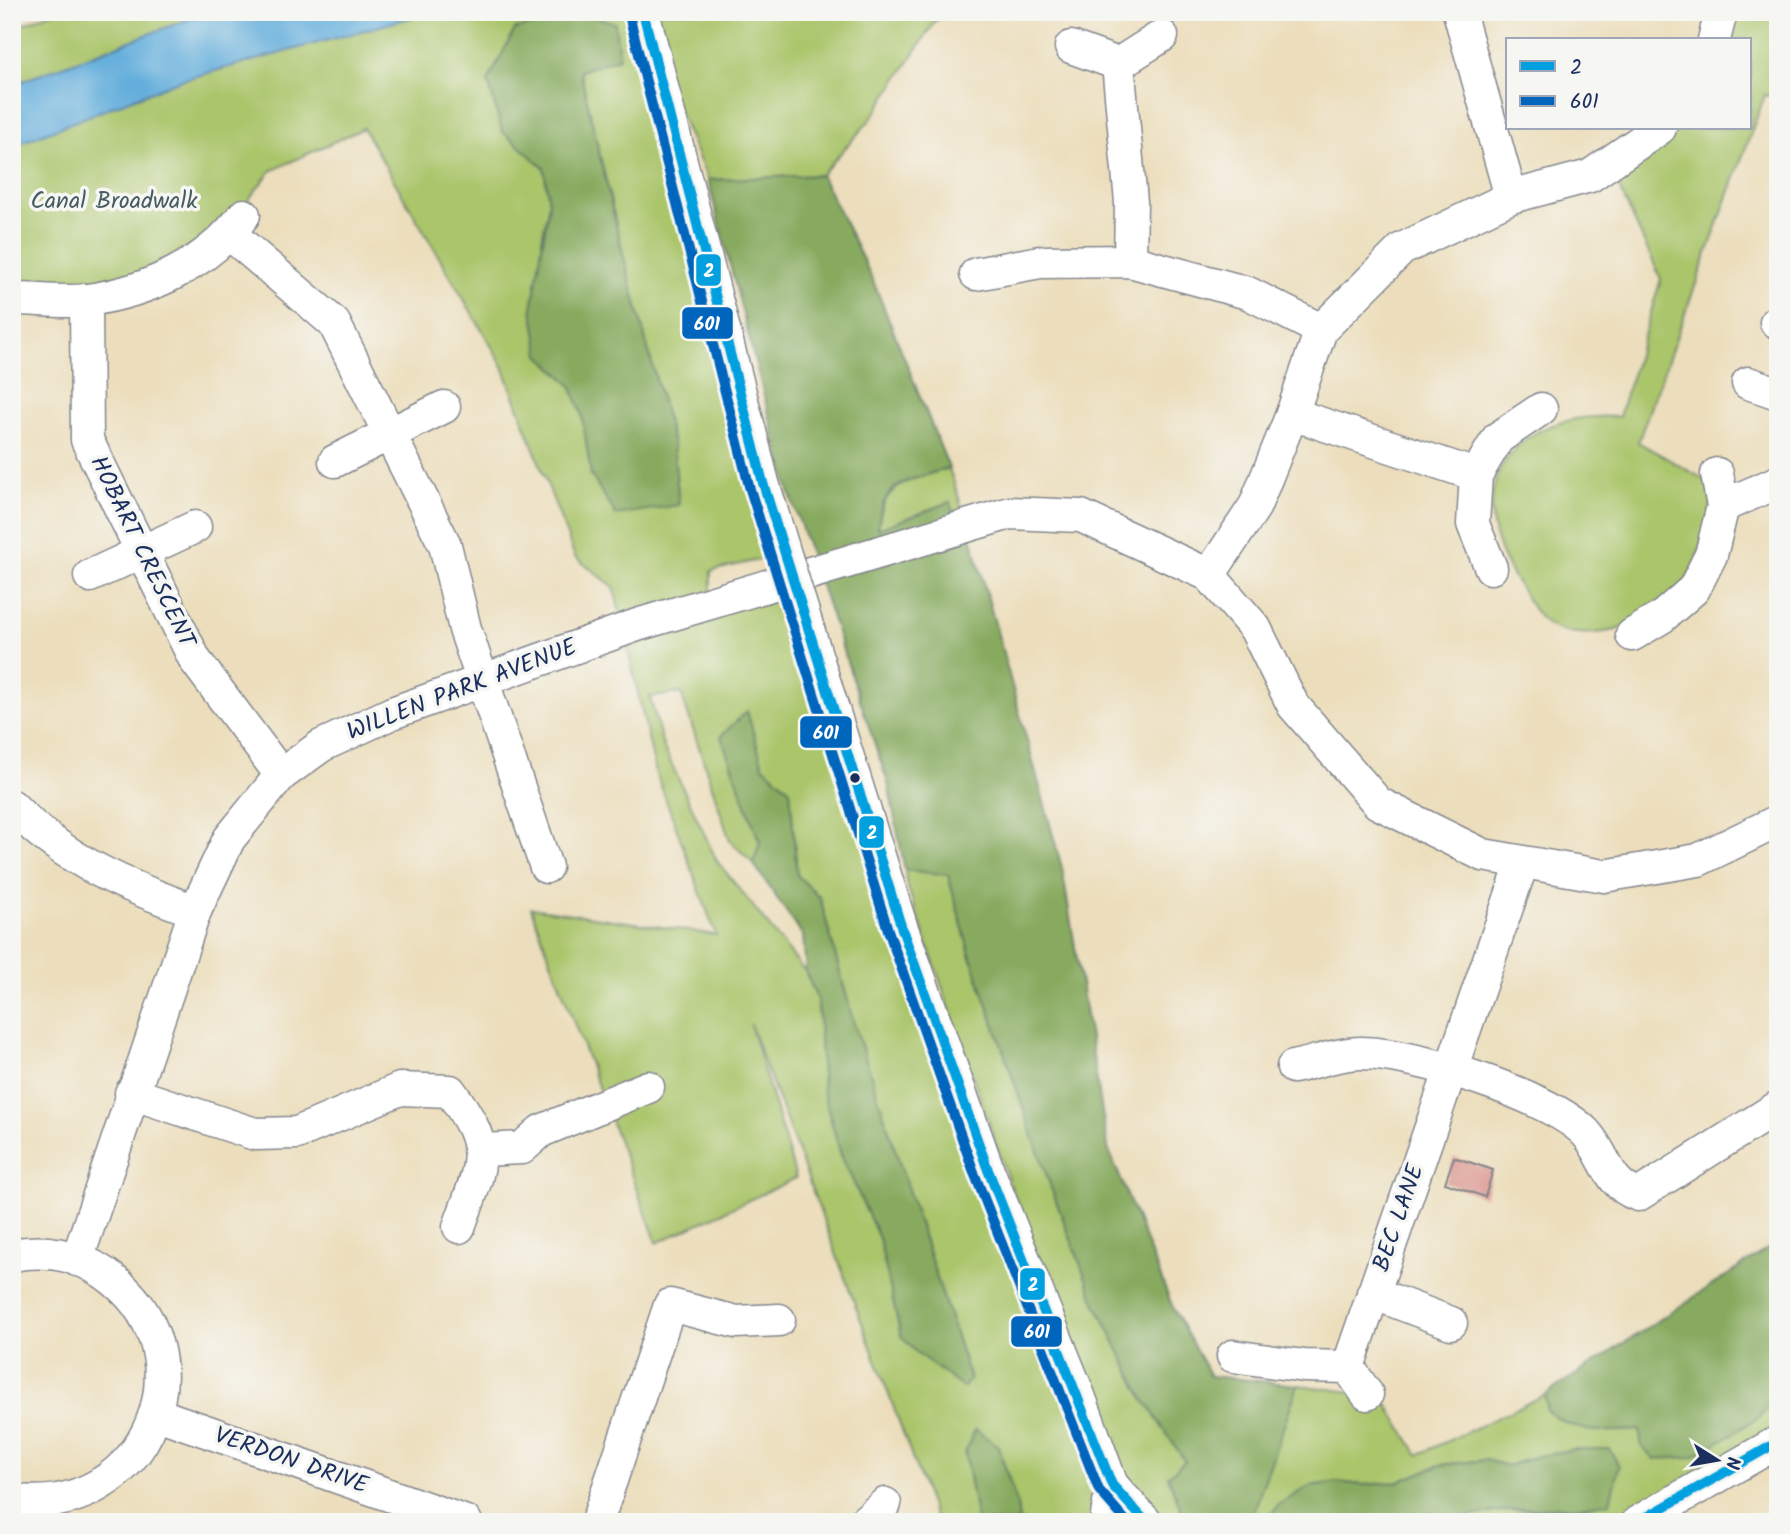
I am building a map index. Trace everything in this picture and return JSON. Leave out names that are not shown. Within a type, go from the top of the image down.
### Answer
[{"type":"street","points":[[643,12],[763,482],[902,929],[979,1144],[1079,1393],[1112,1485],[1146,1522]]},
{"type":"street","points":[[1459,12],[1511,197]]},
{"type":"street","points":[[1714,38],[1721,12]]},
{"type":"street","points":[[1118,64],[1162,36]]},
{"type":"street","points":[[1071,47],[1118,64]]},
{"type":"street","points":[[1118,64],[1131,202],[1130,261]]},
{"type":"street","points":[[1657,130],[1590,176],[1511,197],[1402,249],[1321,330],[1292,414],[1255,506],[1209,575],[1255,628],[1293,705],[1378,803],[1483,855],[1522,864],[1604,876],[1698,860],[1778,821]]},
{"type":"street","points":[[12,299],[86,300],[136,290],[196,263],[237,225],[334,323],[445,545],[466,629],[546,867]]},
{"type":"street","points":[[976,274],[1040,262],[1130,261],[1248,293],[1321,330]]},
{"type":"street","name":"HOBART CRESCENT","points":[[86,300],[87,440],[195,660],[281,775]]},
{"type":"street","points":[[1748,383],[1778,393]]},
{"type":"street","points":[[335,461],[444,407]]},
{"type":"street","points":[[1491,568],[1473,524],[1476,475],[1499,438],[1542,409]]},
{"type":"street","points":[[1292,414],[1476,475]]},
{"type":"street","points":[[1632,635],[1661,617],[1694,589],[1712,555],[1723,506],[1717,474]]},
{"type":"street","points":[[1723,506],[1778,482]]},
{"type":"street","name":"WILLEN PARK AVENUE","points":[[77,1260],[131,1093],[195,911],[229,839],[281,775],[321,746],[392,713],[637,625],[1010,513],[1081,516],[1209,575]]},
{"type":"street","points":[[90,576],[195,527]]},
{"type":"street","points":[[19,826],[92,870],[195,911]]},
{"type":"street","name":"BEC LANE","points":[[1348,1367],[1522,864]]},
{"type":"street","points":[[1293,1068],[1359,1052],[1409,1057],[1451,1069],[1545,1106],[1585,1132],[1620,1188],[1638,1195],[1778,1107]]},
{"type":"street","points":[[482,1150],[522,1148],[541,1131],[648,1087]]},
{"type":"street","points":[[131,1093],[255,1134],[297,1133],[400,1089],[450,1091],[467,1115],[482,1150],[479,1171],[458,1227]]},
{"type":"street","points":[[12,1255],[42,1252],[77,1260],[96,1267],[117,1281],[135,1300],[148,1321],[157,1346],[161,1371],[157,1414],[136,1453],[108,1480],[91,1490],[53,1502],[12,1500]]},
{"type":"street","points":[[1373,1293],[1451,1323]]},
{"type":"street","points":[[597,1522],[670,1305],[736,1322],[779,1320]]},
{"type":"street","points":[[1233,1356],[1304,1366],[1348,1367],[1367,1394]]},
{"type":"street","name":"VERDON DRIVE","points":[[157,1414],[466,1522]]},
{"type":"street","points":[[1638,1522],[1778,1442]]},
{"type":"street","points":[[1106,1522],[1112,1485]]},
{"type":"green space","points":[[53,12],[208,12],[12,85],[12,29]]},
{"type":"green space","name":"Canal Broadwalk","points":[[431,12],[972,12],[937,19],[871,119],[821,175],[708,180],[654,55],[784,554],[711,571],[711,603],[793,581],[1078,1393],[1106,1522],[1019,1522],[1017,1504],[998,1446],[965,1453],[977,1522],[931,1522],[935,1518],[750,1024],[796,1178],[657,1243],[531,908],[716,935],[656,773],[614,587],[575,557],[502,364],[363,128],[271,171],[249,199],[244,215],[136,290],[12,299],[12,146],[178,81]],"holes":[[[516,29],[580,70],[623,254],[673,444],[679,505],[591,475],[582,414],[571,385],[540,355],[542,239],[549,203],[544,167],[502,131],[488,81]],[[681,693],[730,841],[753,863],[760,843],[721,736],[747,712],[763,766],[790,790],[797,875],[820,898],[854,1024],[970,1379],[963,1387],[901,1336],[879,1238],[841,1155],[823,1092],[818,1001],[806,973],[717,861],[663,746],[650,697]]]},
{"type":"green space","points":[[1734,12],[1778,12],[1778,98],[1765,95],[1638,442],[1705,480],[1711,502],[1704,533],[1694,565],[1685,582],[1644,618],[1603,632],[1559,630],[1550,626],[1536,612],[1500,550],[1492,517],[1494,488],[1504,462],[1523,442],[1549,426],[1581,418],[1619,417],[1661,279],[1616,181],[1668,130],[1752,130],[1752,38],[1726,38]]},
{"type":"green space","points":[[582,13],[615,23],[619,58],[580,71],[623,254],[673,444],[679,505],[616,515],[591,475],[582,414],[571,385],[540,355],[532,308],[549,203],[544,168],[502,131],[488,81],[515,29]]},
{"type":"green space","points":[[821,175],[871,276],[949,468],[910,480],[891,492],[880,513],[878,529],[950,502],[957,527],[969,529],[1062,868],[1108,1148],[1173,1308],[1210,1376],[1298,1385],[1250,1522],[1186,1522],[1168,1476],[1185,1461],[1143,1398],[1095,1302],[1050,1185],[970,954],[948,875],[905,870],[888,783],[788,488],[708,180]]},
{"type":"green space","points":[[949,468],[969,529],[957,527],[950,502],[878,530],[880,514],[891,493],[910,481]]},
{"type":"green space","points":[[747,711],[763,766],[790,790],[797,875],[820,898],[854,1024],[970,1380],[963,1388],[916,1352],[901,1336],[879,1238],[841,1155],[823,1092],[818,1001],[806,973],[803,936],[753,863],[760,843],[721,736]]},
{"type":"green space","points":[[905,870],[948,875],[970,954],[1050,1185],[1095,1302],[1143,1398],[1185,1461],[1168,1476],[1186,1522],[1157,1522],[1126,1482],[1008,1179],[906,882]]},
{"type":"green space","points":[[1778,1242],[1778,1401],[1752,1422],[1693,1457],[1654,1459],[1641,1446],[1640,1430],[1580,1429],[1547,1411],[1545,1395]]},
{"type":"green space","points":[[1298,1385],[1367,1394],[1380,1392],[1418,1455],[1545,1395],[1547,1411],[1623,1431],[1752,1422],[1778,1401],[1778,1442],[1638,1522],[1402,1522],[1408,1517],[1433,1513],[1463,1517],[1509,1510],[1581,1509],[1538,1456],[1508,1466],[1485,1460],[1440,1465],[1398,1482],[1363,1485],[1337,1482],[1278,1505],[1266,1522],[1250,1522]]},
{"type":"green space","points":[[975,1429],[998,1446],[1017,1504],[1019,1522],[977,1522],[965,1453]]},
{"type":"green space","points":[[1576,1449],[1609,1449],[1619,1466],[1610,1502],[1521,1509],[1465,1517],[1424,1514],[1402,1522],[1266,1522],[1278,1505],[1309,1486],[1337,1482],[1363,1485],[1398,1482],[1440,1465],[1485,1460],[1508,1466],[1538,1456]]},
{"type":"water","points":[[208,12],[431,12],[178,81],[12,146],[12,85]]},
{"type":"building","points":[[1454,1157],[1493,1170],[1485,1197],[1445,1183]]},
{"type":"transit line","name":"2","points":[[643,12],[763,483],[902,929],[988,1170],[1112,1485],[1146,1522]]},
{"type":"transit line","name":"601","points":[[629,15],[749,486],[889,933],[975,1175],[1099,1490],[1127,1522]]},
{"type":"transit line","name":"2","points":[[1638,1522],[1778,1442]]}]
